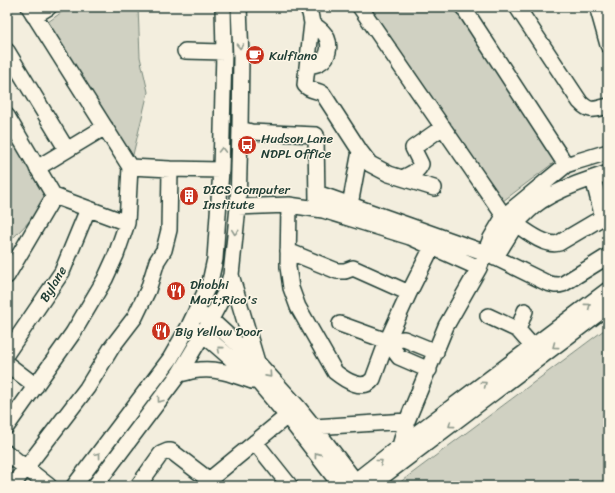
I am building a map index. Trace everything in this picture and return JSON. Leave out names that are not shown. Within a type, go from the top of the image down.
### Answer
[{"type":"street","points":[[7,426],[72,333],[105,279],[116,256],[127,223],[136,167],[104,127],[32,12],[49,7]]},
{"type":"street","points":[[74,486],[170,360],[190,326],[210,282],[215,259],[221,170],[224,52],[223,7]]},
{"type":"street","points":[[95,486],[179,374],[226,291],[231,275],[238,207],[241,57],[239,7]]},
{"type":"street","points":[[307,7],[312,23],[305,85],[310,90],[323,94],[370,164],[389,174],[434,188]]},
{"type":"street","points":[[360,7],[443,127],[510,220],[540,240],[551,244],[559,243],[598,220],[601,216],[601,210],[593,178]]},
{"type":"street","points":[[463,7],[566,165]]},
{"type":"street","points":[[517,7],[580,102],[585,107],[590,109],[608,106]]},
{"type":"street","points":[[599,7],[599,13],[608,45]]},
{"type":"street","points":[[7,51],[67,150]]},
{"type":"street","points":[[185,51],[224,52]]},
{"type":"street","points":[[7,116],[54,196],[127,223]]},
{"type":"street","points":[[37,168],[104,127]]},
{"type":"street","points":[[402,178],[416,171],[420,167],[421,164],[413,148],[443,127]]},
{"type":"street","points":[[240,129],[251,132],[316,135],[317,209]]},
{"type":"street","points":[[350,205],[360,151]]},
{"type":"street","points":[[400,463],[400,446],[407,421],[446,326],[479,268],[490,256],[491,238],[566,165],[608,152]]},
{"type":"street","points":[[136,167],[221,170]]},
{"type":"street","points":[[12,486],[87,388],[112,347],[138,311],[148,290],[157,261],[164,250],[169,230],[170,169]]},
{"type":"street","points":[[510,220],[521,218],[540,201],[570,187],[608,174]]},
{"type":"street","points":[[317,193],[490,256],[553,285],[558,286],[563,284],[608,256]]},
{"type":"street","points":[[7,276],[54,196]]},
{"type":"street","points":[[238,207],[289,205],[323,210],[410,237],[479,268]]},
{"type":"street","points":[[289,205],[288,267],[291,288],[298,307],[336,372],[350,382],[366,385],[373,379],[387,341],[432,247]]},
{"type":"street","name":"Bylane","points":[[7,353],[62,272],[88,209]]},
{"type":"street","points":[[288,251],[337,271],[345,271],[353,268],[409,293]]},
{"type":"street","points":[[231,275],[257,362]]},
{"type":"street","points":[[196,311],[210,320],[257,362],[314,426],[354,485],[400,446],[608,290]]},
{"type":"street","points":[[370,486],[608,306]]},
{"type":"street","points":[[518,330],[525,311]]},
{"type":"street","points":[[488,316],[518,330],[533,347]]},
{"type":"street","points":[[340,324],[387,341],[404,338],[436,352]]},
{"type":"street","points":[[190,326],[203,334],[259,383],[287,416],[341,486]]},
{"type":"street","points":[[387,341],[399,357],[429,370]]},
{"type":"street","points":[[7,364],[36,386]]},
{"type":"street","points":[[179,374],[206,369],[222,371],[259,383]]},
{"type":"street","points":[[138,486],[161,454],[168,451],[171,451],[207,483],[287,416]]},
{"type":"street","points":[[314,426],[407,421]]},
{"type":"street","points":[[255,442],[290,486]]},
{"type":"street","points":[[7,453],[49,486]]},
{"type":"shaded area","points":[[69,7],[138,7],[140,57],[148,92],[131,163],[48,22]]},
{"type":"shaded area","points":[[365,7],[465,7],[568,152],[503,201]]},
{"type":"shaded area","points":[[7,131],[54,196],[13,238],[7,241]]},
{"type":"shaded area","points":[[608,327],[608,486],[395,486]]},
{"type":"place","name":"Kulfiano","points":[[255,55]]},
{"type":"place","name":"Hudson Lane NDPL Office","points":[[247,145]]},
{"type":"place","name":"DICS Computer Institute","points":[[189,196]]},
{"type":"place","name":"Dhobhi Mart;Rico's","points":[[176,291]]},
{"type":"place","name":"Big Yellow Door","points":[[161,331]]}]
